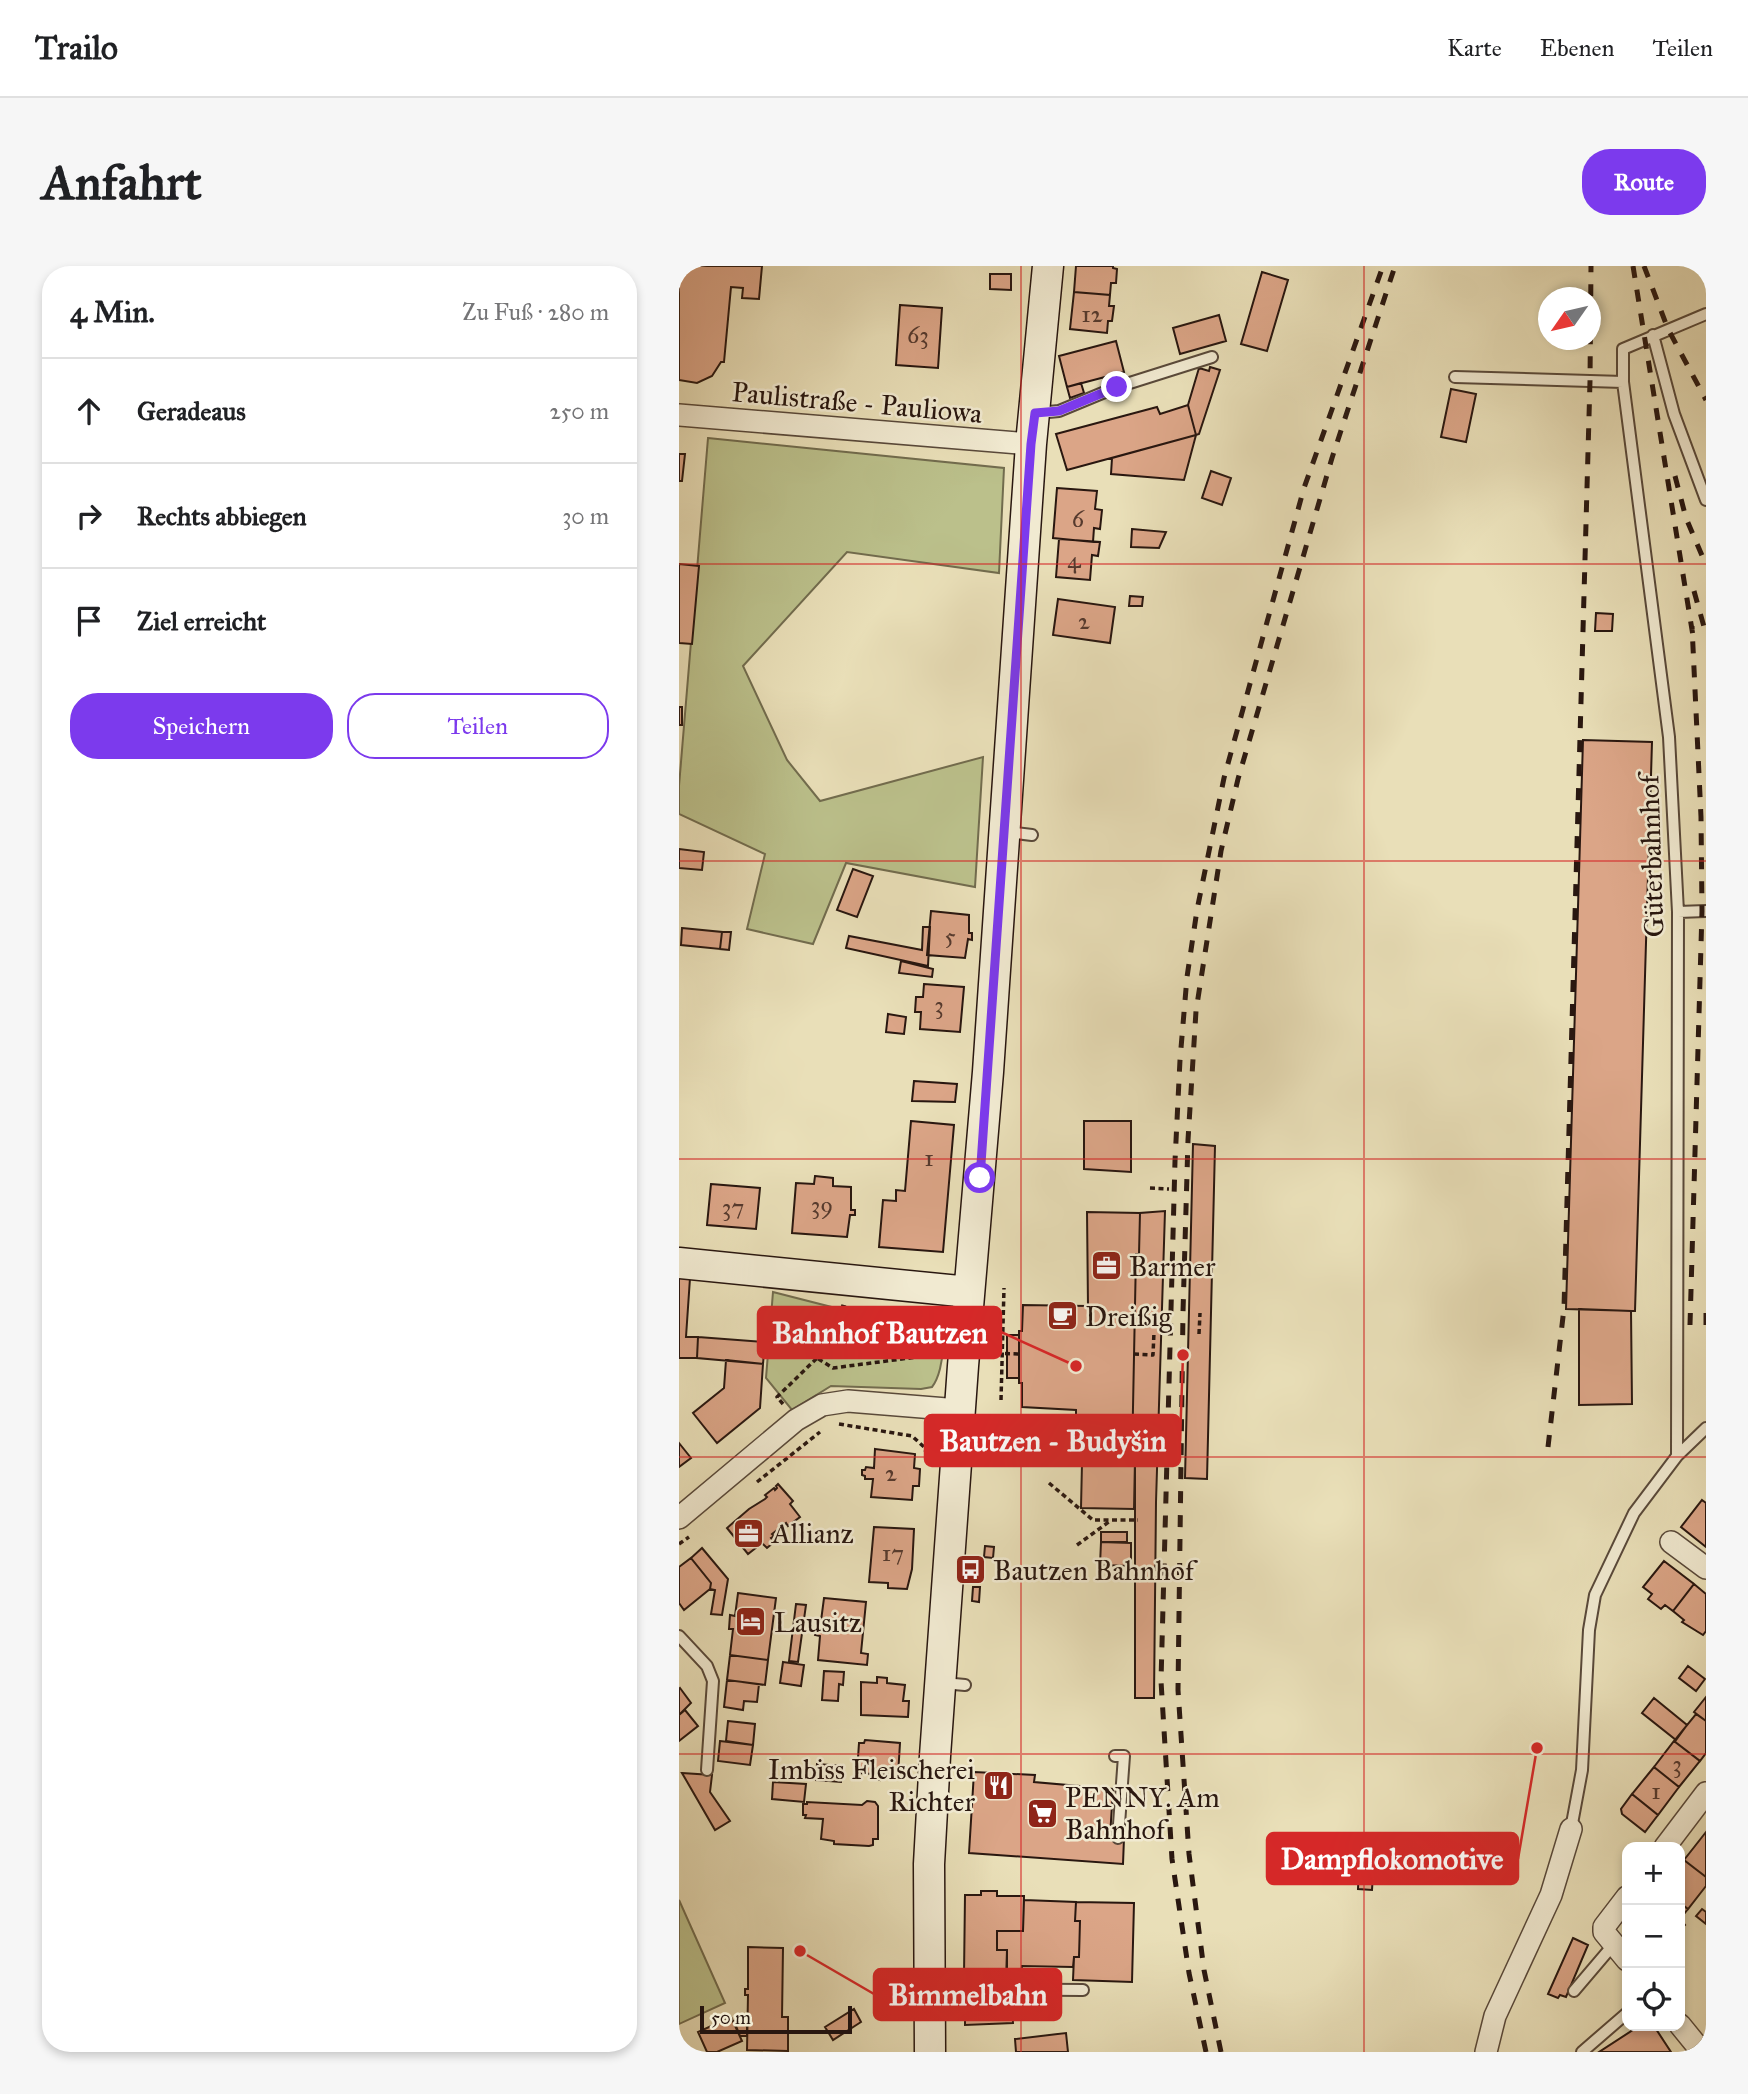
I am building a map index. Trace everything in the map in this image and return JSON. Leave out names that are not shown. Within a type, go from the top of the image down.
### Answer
[{"type":"street","points":[[930,2052],[929,1864],[953,1684],[959,1410],[969,1292],[983,1139],[1019,833],[1031,444],[1048,266]]},
{"type":"street","name":"Paulistraße - Pauliowa","points":[[679,415],[1031,444]]},
{"type":"street","points":[[679,1263],[969,1292]]},
{"type":"street","points":[[684,1527],[796,1420],[822,1405],[848,1401],[959,1410]]},
{"type":"street","points":[[1671,1542],[1706,1568]]},
{"type":"street","points":[[1669,1842],[1706,1793]]},
{"type":"street","points":[[1486,2052],[1495,2016],[1551,1895],[1571,1829]]},
{"type":"street","points":[[1615,1944],[1625,1905]]},
{"type":"street","points":[[1685,2031],[1702,2052]]},
{"type":"lane","name":"Güterbahnhof","points":[[1677,1456],[1678,912],[1669,737],[1623,382],[1623,349],[1706,314]]},
{"type":"lane","points":[[1653,335],[1674,415],[1706,500]]},
{"type":"lane","points":[[1035,413],[1059,411],[1117,387],[1212,357]]},
{"type":"lane","points":[[1455,377],[1623,382]]},
{"type":"lane","points":[[1678,912],[1706,911]]},
{"type":"lane","points":[[1571,1829],[1582,1770],[1589,1630],[1595,1595],[1634,1513],[1677,1456],[1706,1428]]},
{"type":"lane","points":[[679,1636],[711,1672],[713,1681],[707,1770]]},
{"type":"lane","points":[[1115,1756],[1123,1756],[1118,1838]]},
{"type":"lane","points":[[1574,1992],[1615,1944]]},
{"type":"lane","points":[[928,1989],[1083,1990]]},
{"type":"lane","points":[[1582,2052],[1622,2017]]},
{"type":"path","points":[[1150,1188],[1169,1189]]},
{"type":"path","points":[[1001,1400],[1004,1288]]},
{"type":"path","points":[[806,1347],[833,1368],[937,1353],[924,1343],[864,1321],[857,1310],[835,1304]]},
{"type":"path","points":[[808,1314],[810,1306]]},
{"type":"path","points":[[796,1420],[777,1397],[817,1358],[857,1310]]},
{"type":"path","points":[[1199,1334],[1200,1312]]},
{"type":"path","points":[[790,1314],[808,1314],[813,1317],[818,1328],[815,1339],[806,1347],[794,1348],[784,1340],[782,1323],[790,1314]]},
{"type":"path","points":[[1134,1354],[1153,1355],[1154,1332]]},
{"type":"path","points":[[964,1353],[1019,1354]]},
{"type":"path","points":[[838,1423],[912,1436],[924,1447],[932,1470]]},
{"type":"path","points":[[751,1487],[825,1427]]},
{"type":"path","points":[[1049,1483],[1093,1520],[1138,1520]]},
{"type":"path","points":[[1077,1545],[1112,1520]]},
{"type":"path","points":[[679,1544],[684,1527]]},
{"type":"green space","points":[[708,438],[1004,468],[999,573],[847,552],[743,666],[787,760],[820,801],[983,757],[975,887],[846,863],[813,944],[747,929],[765,854],[679,814],[679,786]]},
{"type":"green space","points":[[773,1292],[851,1312],[858,1322],[889,1324],[889,1312],[922,1310],[931,1314],[938,1321],[943,1344],[940,1369],[932,1387],[921,1389],[831,1386],[792,1410],[766,1378]]},
{"type":"green space","points":[[679,1900],[725,2003],[679,2024]]},
{"type":"building","points":[[679,266],[762,266],[759,299],[742,298],[743,288],[731,287],[724,362],[721,362],[712,376],[697,383],[679,380]]},
{"type":"building","points":[[1076,266],[1113,266],[1117,269],[1116,283],[1111,283],[1110,295],[1074,292]]},
{"type":"building","points":[[1262,272],[1288,280],[1267,351],[1241,344]]},
{"type":"building","points":[[990,274],[1011,274],[1011,290],[990,289]]},
{"type":"building","points":[[1074,292],[1110,295],[1109,306],[1114,306],[1107,333],[1070,329]]},
{"type":"building","points":[[900,305],[942,308],[938,368],[896,365]]},
{"type":"building","points":[[1219,315],[1226,341],[1180,354],[1173,328]]},
{"type":"building","points":[[1116,341],[1124,372],[1067,387],[1059,356]]},
{"type":"building","points":[[1210,367],[1220,370],[1199,434],[1196,435],[1188,405],[1199,368],[1209,371]]},
{"type":"building","points":[[1081,383],[1084,393],[1070,398],[1067,387]]},
{"type":"building","points":[[1451,389],[1476,394],[1466,442],[1441,437]]},
{"type":"building","points":[[1188,405],[1196,435],[1067,470],[1056,434],[1157,407],[1160,414]]},
{"type":"building","points":[[1196,435],[1184,480],[1111,474],[1112,458]]},
{"type":"building","points":[[679,454],[685,454],[682,481],[679,481]]},
{"type":"building","points":[[1211,471],[1231,478],[1222,505],[1202,498]]},
{"type":"building","points":[[1057,488],[1097,491],[1095,509],[1102,510],[1100,529],[1094,528],[1093,542],[1053,538]]},
{"type":"building","points":[[1132,529],[1166,532],[1159,548],[1131,547]]},
{"type":"building","points":[[1059,539],[1100,542],[1098,556],[1092,555],[1090,580],[1056,577]]},
{"type":"building","points":[[679,564],[699,566],[692,644],[679,643]]},
{"type":"building","points":[[1130,596],[1143,597],[1142,606],[1129,606]]},
{"type":"building","points":[[1058,599],[1115,607],[1110,643],[1053,635]]},
{"type":"building","points":[[1596,613],[1613,614],[1612,631],[1595,631]]},
{"type":"building","points":[[679,707],[682,707],[682,725],[679,725]]},
{"type":"building","points":[[1583,740],[1652,742],[1635,1311],[1566,1309]]},
{"type":"building","points":[[679,849],[704,852],[702,870],[679,868]]},
{"type":"building","points":[[853,869],[873,876],[857,917],[837,910]]},
{"type":"building","points":[[931,911],[969,915],[969,933],[972,933],[972,940],[968,939],[965,958],[927,955]]},
{"type":"building","points":[[923,927],[930,927],[928,966],[846,948],[849,936],[922,950]]},
{"type":"building","points":[[682,928],[722,932],[720,949],[681,945]]},
{"type":"building","points":[[722,932],[731,932],[729,950],[720,949]]},
{"type":"building","points":[[901,961],[933,969],[932,977],[899,973]]},
{"type":"building","points":[[924,984],[964,987],[960,1032],[920,1029],[921,1012],[915,1012],[916,997],[923,997]]},
{"type":"building","points":[[888,1014],[906,1017],[904,1034],[886,1032]]},
{"type":"building","points":[[914,1081],[957,1084],[955,1102],[912,1101]]},
{"type":"building","points":[[911,1121],[954,1125],[943,1252],[879,1247],[883,1200],[896,1201],[896,1190],[905,1191]]},
{"type":"building","points":[[1084,1121],[1131,1121],[1131,1172],[1084,1169]]},
{"type":"building","points":[[1193,1144],[1215,1146],[1207,1479],[1185,1478]]},
{"type":"building","points":[[815,1176],[833,1178],[833,1186],[851,1187],[851,1210],[855,1210],[855,1215],[850,1215],[847,1237],[792,1233],[796,1183],[814,1184]]},
{"type":"building","points":[[711,1184],[760,1188],[756,1229],[707,1225]]},
{"type":"building","points":[[1165,1211],[1156,1502],[1154,1698],[1135,1698],[1135,1459],[1132,1459],[1136,1254],[1139,1254],[1140,1213]]},
{"type":"building","points":[[1087,1212],[1140,1213],[1139,1254],[1136,1254],[1132,1459],[1135,1459],[1134,1509],[1081,1508],[1082,1463],[1068,1463],[1068,1438],[1076,1438],[1076,1410],[1022,1407],[1019,1331],[1022,1331],[1023,1305],[1088,1306]]},
{"type":"building","points":[[679,1277],[690,1278],[686,1337],[698,1337],[697,1358],[679,1358]]},
{"type":"building","points":[[1579,1309],[1631,1311],[1632,1404],[1579,1405]]},
{"type":"building","points":[[1007,1335],[1019,1335],[1019,1378],[1007,1378]]},
{"type":"building","points":[[698,1337],[765,1342],[763,1364],[697,1358]]},
{"type":"building","points":[[726,1360],[763,1364],[760,1408],[717,1443],[693,1413],[724,1388]]},
{"type":"building","points":[[679,1443],[691,1458],[679,1467]]},
{"type":"building","points":[[875,1449],[915,1454],[914,1468],[920,1469],[919,1486],[913,1486],[912,1500],[871,1497],[873,1479],[865,1479],[862,1470],[866,1467],[874,1468]]},
{"type":"building","points":[[778,1484],[793,1501],[790,1504],[800,1517],[788,1526],[786,1523],[772,1534],[774,1542],[767,1548],[762,1543],[748,1554],[727,1528],[765,1499],[765,1495],[774,1488],[775,1490]]},
{"type":"building","points":[[1702,1500],[1706,1503],[1706,1547],[1681,1527]]},
{"type":"building","points":[[874,1527],[914,1529],[912,1569],[907,1589],[888,1588],[888,1583],[869,1582]]},
{"type":"building","points":[[1101,1532],[1127,1532],[1127,1542],[1101,1542]]},
{"type":"building","points":[[1101,1542],[1131,1543],[1131,1566],[1100,1565]]},
{"type":"building","points":[[985,1546],[994,1547],[993,1558],[984,1557]]},
{"type":"building","points":[[702,1548],[728,1579],[722,1615],[711,1614],[715,1590],[710,1589],[711,1583],[691,1558]]},
{"type":"building","points":[[691,1558],[711,1583],[710,1589],[684,1610],[679,1603],[679,1567]]},
{"type":"building","points":[[1664,1561],[1694,1584],[1673,1611],[1665,1605],[1661,1609],[1648,1599],[1652,1594],[1643,1587]]},
{"type":"building","points":[[1694,1584],[1706,1594],[1706,1631],[1703,1635],[1682,1622],[1684,1620],[1673,1611]]},
{"type":"building","points":[[973,1587],[980,1587],[979,1602],[972,1601]]},
{"type":"building","name":"Lausitz","points":[[738,1593],[776,1598],[768,1660],[730,1655],[733,1629],[729,1629],[730,1615],[735,1616]]},
{"type":"building","points":[[824,1598],[866,1602],[861,1653],[868,1654],[867,1665],[818,1660],[820,1636],[815,1635],[817,1620],[821,1621]]},
{"type":"building","points":[[796,1604],[806,1605],[798,1662],[789,1661]]},
{"type":"building","points":[[730,1655],[768,1660],[765,1685],[727,1680]]},
{"type":"building","points":[[783,1662],[804,1665],[801,1686],[780,1683]]},
{"type":"building","points":[[1688,1666],[1705,1679],[1696,1691],[1679,1678]]},
{"type":"building","points":[[824,1671],[844,1672],[843,1685],[839,1684],[838,1701],[822,1700]]},
{"type":"building","points":[[877,1677],[887,1678],[887,1683],[905,1685],[903,1701],[909,1701],[908,1717],[861,1715],[861,1682],[877,1683]]},
{"type":"building","points":[[727,1680],[759,1684],[757,1702],[744,1701],[743,1710],[724,1707]]},
{"type":"building","points":[[679,1689],[691,1703],[679,1715]]},
{"type":"building","points":[[1706,1697],[1706,1721],[1694,1712]]},
{"type":"building","points":[[1654,1698],[1687,1725],[1676,1740],[1642,1713]]},
{"type":"building","points":[[685,1710],[698,1726],[679,1741],[679,1715]]},
{"type":"building","points":[[1696,1714],[1706,1721],[1706,1753],[1700,1761],[1674,1741]]},
{"type":"building","points":[[728,1721],[755,1724],[753,1745],[726,1741]]},
{"type":"building","points":[[865,1740],[900,1743],[898,1775],[881,1774],[880,1780],[874,1779],[875,1774],[857,1773],[859,1743],[864,1743]]},
{"type":"building","points":[[720,1741],[753,1745],[750,1765],[718,1761]]},
{"type":"building","points":[[1674,1741],[1700,1761],[1679,1787],[1654,1767]]},
{"type":"building","points":[[817,1764],[842,1766],[841,1782],[816,1780]]},
{"type":"building","points":[[1654,1767],[1679,1787],[1658,1815],[1632,1794]]},
{"type":"building","name":"PENNY. Am Bahnhof","points":[[974,1772],[1035,1775],[1034,1782],[1113,1789],[1110,1837],[1124,1838],[1123,1864],[969,1853]]},
{"type":"building","points":[[682,1773],[712,1775],[710,1792],[730,1821],[715,1830]]},
{"type":"building","points":[[773,1782],[806,1784],[804,1802],[772,1799]]},
{"type":"building","points":[[1632,1794],[1658,1815],[1645,1832],[1622,1814],[1621,1809]]},
{"type":"building","points":[[867,1801],[875,1802],[878,1806],[878,1839],[873,1839],[873,1845],[869,1846],[834,1844],[834,1841],[821,1839],[823,1819],[805,1818],[806,1815],[803,1815],[803,1804],[807,1802],[862,1805]]},
{"type":"building","points":[[1706,1832],[1706,1877],[1685,1859]]},
{"type":"building","points":[[1360,1840],[1375,1841],[1372,1890],[1358,1889]]},
{"type":"building","points":[[1685,1861],[1706,1877],[1706,1886],[1688,1909],[1685,1907]]},
{"type":"building","points":[[981,1891],[997,1891],[997,1896],[1024,1896],[1023,1931],[997,1931],[997,1950],[1007,1950],[1006,1981],[979,1982],[979,1975],[964,1975],[965,1895],[981,1895]]},
{"type":"building","points":[[1024,1900],[1076,1902],[1075,1921],[1080,1921],[1079,1957],[1074,1957],[1073,1967],[1022,1966],[1021,1977],[1007,1974],[1007,1950],[997,1950],[997,1931],[1023,1931]]},
{"type":"building","points":[[1076,1902],[1134,1903],[1132,1982],[1073,1980],[1074,1957],[1079,1957],[1080,1921],[1075,1921]]},
{"type":"building","points":[[1702,1909],[1706,1912],[1706,1924],[1696,1916]]},
{"type":"building","points":[[1573,1938],[1588,1945],[1566,1997],[1560,1995],[1558,1998],[1548,1994]]},
{"type":"building","points":[[748,1947],[783,1948],[782,2017],[788,2017],[788,2051],[747,2050],[748,1995],[745,1995],[745,1989],[748,1989]]},
{"type":"building","points":[[1012,2005],[1013,2023],[965,2025],[965,2007]]},
{"type":"building","points":[[854,2009],[861,2022],[833,2040],[825,2027]]},
{"type":"building","points":[[731,2017],[742,2041],[717,2052],[707,2052],[698,2032]]},
{"type":"building","points":[[747,2020],[747,2036],[740,2036],[734,2021]]},
{"type":"building","points":[[1631,2031],[1657,2031],[1671,2052],[1599,2052]]},
{"type":"building","points":[[1066,2033],[1068,2052],[1016,2052],[1015,2039]]},
{"type":"railway","points":[[1206,2052],[1189,1973],[1172,1859],[1161,1681],[1175,1161],[1187,977],[1197,910],[1224,778],[1304,488],[1383,266]]},
{"type":"railway","points":[[1221,2052],[1204,1970],[1189,1854],[1178,1690],[1183,1312],[1188,1140],[1196,1011],[1221,851],[1238,779],[1332,458],[1395,266]]},
{"type":"railway","points":[[1548,1447],[1564,1308],[1591,266]]},
{"type":"railway","points":[[1633,266],[1693,636]]},
{"type":"railway","points":[[1644,266],[1668,329],[1706,400]]},
{"type":"railway","points":[[1675,476],[1686,518],[1706,565]]},
{"type":"railway","points":[[1694,591],[1706,634]]},
{"type":"railway","points":[[1690,1325],[1702,911],[1701,817],[1692,626]]},
{"type":"railway","points":[[1706,1309],[1706,1325]]},
{"type":"place","name":"Barmer","points":[[1106,1266]]},
{"type":"place","name":"Dreißig","points":[[1062,1316]]},
{"type":"place","name":"Bautzen - Budyšin","points":[[1183,1355]]},
{"type":"place","name":"Bahnhof Bautzen","points":[[1076,1366]]},
{"type":"place","name":"Allianz","points":[[749,1533]]},
{"type":"place","name":"Bautzen Bahnhof","points":[[970,1570]]},
{"type":"place","name":"Lausitz","points":[[751,1622]]},
{"type":"place","name":"Dampflokomotive","points":[[1537,1748]]},
{"type":"place","name":"Imbiss Fleischerei Richter","points":[[998,1785]]},
{"type":"place","name":"PENNY. Am Bahnhof","points":[[1042,1813]]},
{"type":"place","name":"Bimmelbahn","points":[[800,1951]]},
{"type":"route","points":[[980,1178],[1035,413],[1059,411],[1117,387]]}]
